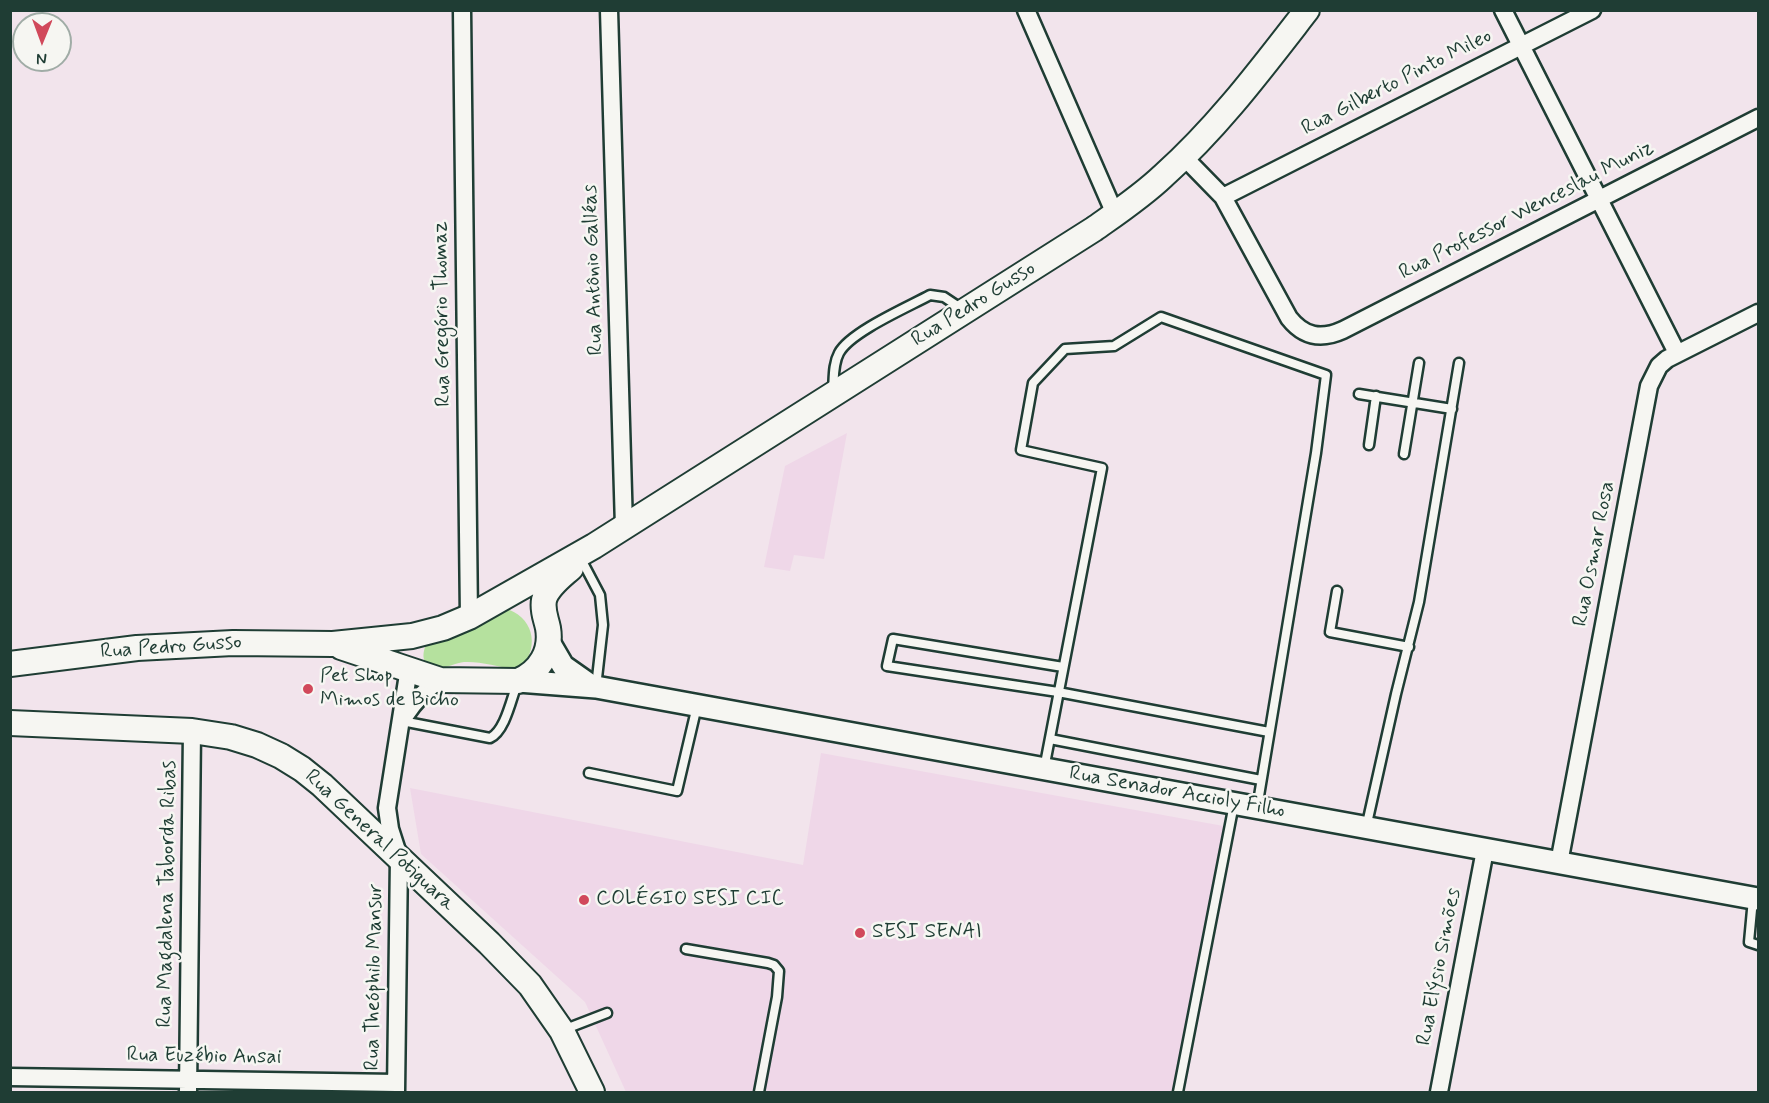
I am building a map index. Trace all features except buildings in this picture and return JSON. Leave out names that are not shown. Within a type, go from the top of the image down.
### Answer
[{"type":"main road","name":"Rua Pedro Gusso","points":[[10,664],[86,653],[172,646],[233,643],[333,644],[412,636],[443,628],[469,617],[588,552],[1114,214],[1150,188],[1184,156],[1243,91],[1307,10]]},
{"type":"main road","name":"Rua Pedro Gusso","points":[[549,642],[548,624],[544,617],[546,593],[588,552]]},
{"type":"main road","points":[[513,592],[531,599],[544,617]]},
{"type":"main road","points":[[409,668],[404,651],[412,636]]},
{"type":"main road","points":[[518,681],[527,677],[541,663],[549,642]]},
{"type":"main road","name":"Rua Pedro Gusso","points":[[333,644],[440,680],[518,681]]},
{"type":"main road","name":"Rua General Potiguara","points":[[10,723],[192,731],[231,737],[257,745],[302,769],[399,857],[530,985],[562,1031],[592,1092]]},
{"type":"street","name":"Rua Gregório Thomaz","points":[[462,10],[469,617]]},
{"type":"street","name":"Rua Antônio Galléas","points":[[609,10],[624,527]]},
{"type":"street","points":[[1026,10],[1114,214]]},
{"type":"street","points":[[1503,10],[1677,353]]},
{"type":"street","name":"Rua Gilberto Pinto Mileo","points":[[1223,197],[1592,10]]},
{"type":"street","name":"Rua Professor Wenceslau Muniz","points":[[1223,197],[1289,318],[1303,332],[1313,336],[1334,334],[1758,118]]},
{"type":"street","points":[[1184,156],[1223,197]]},
{"type":"street","name":"Rua Osmar Rosa","points":[[1559,863],[1649,386],[1659,366],[1677,353],[1758,313]]},
{"type":"street","name":"Rua Senador Accioly Filho","points":[[549,642],[563,666],[581,680],[596,687]]},
{"type":"street","name":"Rua Theóphilo Mansur","points":[[396,1088],[399,857],[390,829],[387,808],[409,668]]},
{"type":"street","name":"Rua Theóphilo Mansur","points":[[402,721],[417,698],[428,687],[440,680]]},
{"type":"street","name":"Rua Senador Accioly Filho","points":[[518,681],[596,687],[1756,899]]},
{"type":"street","name":"Rua Magdalena Taborda Ribas","points":[[188,1086],[192,731]]},
{"type":"street","name":"Rua Elýsio Simões","points":[[1439,1092],[1485,850]]},
{"type":"street","name":"Rua Euzébio Ansai","points":[[10,1077],[188,1086],[396,1088]]},
{"type":"lane","points":[[833,394],[837,358],[840,351],[854,337],[930,295],[944,297],[965,310]]},
{"type":"lane","points":[[1044,769],[1102,468],[1021,450],[1033,382],[1065,349],[1114,346],[1161,316],[1326,375],[1316,453],[1257,808]]},
{"type":"lane","points":[[1404,454],[1419,363]]},
{"type":"lane","points":[[1366,828],[1419,602],[1459,363]]},
{"type":"lane","points":[[1359,394],[1452,409]]},
{"type":"lane","points":[[1369,445],[1376,396]]},
{"type":"lane","points":[[588,552],[600,595],[603,625],[596,687]]},
{"type":"lane","points":[[1337,591],[1330,632],[1409,647]]},
{"type":"lane","points":[[1063,667],[892,639],[887,666],[1058,693],[1269,732]]},
{"type":"lane","points":[[402,721],[490,738],[498,735],[503,725],[518,681]]},
{"type":"lane","points":[[589,773],[677,791],[697,706]]},
{"type":"lane","points":[[1050,739],[1262,780]]},
{"type":"lane","points":[[1178,1092],[1235,804]]},
{"type":"lane","points":[[1756,899],[1749,942],[1758,945]]},
{"type":"lane","points":[[686,949],[774,965],[778,971],[777,997],[759,1092]]},
{"type":"lane","points":[[562,1031],[608,1013]]},
{"type":"shaded area","points":[[847,433],[824,559],[794,555],[790,571],[764,567],[785,466]]},
{"type":"shaded area","name":"SESI SENAI","points":[[821,753],[1229,827],[1182,1092],[626,1092],[585,1002],[421,854],[410,788],[803,865]]},
{"type":"green space","points":[[504,608],[522,618],[531,632],[531,650],[522,667],[515,669],[464,662],[443,668],[432,668],[425,662],[423,655],[426,644]]},
{"type":"place","name":"Pet Shop Mimos de Bicho","points":[[308,689]]},
{"type":"place","name":"COLÉGIO SESI CIC","points":[[584,900]]},
{"type":"place","name":"SESI SENAI","points":[[860,933]]}]
